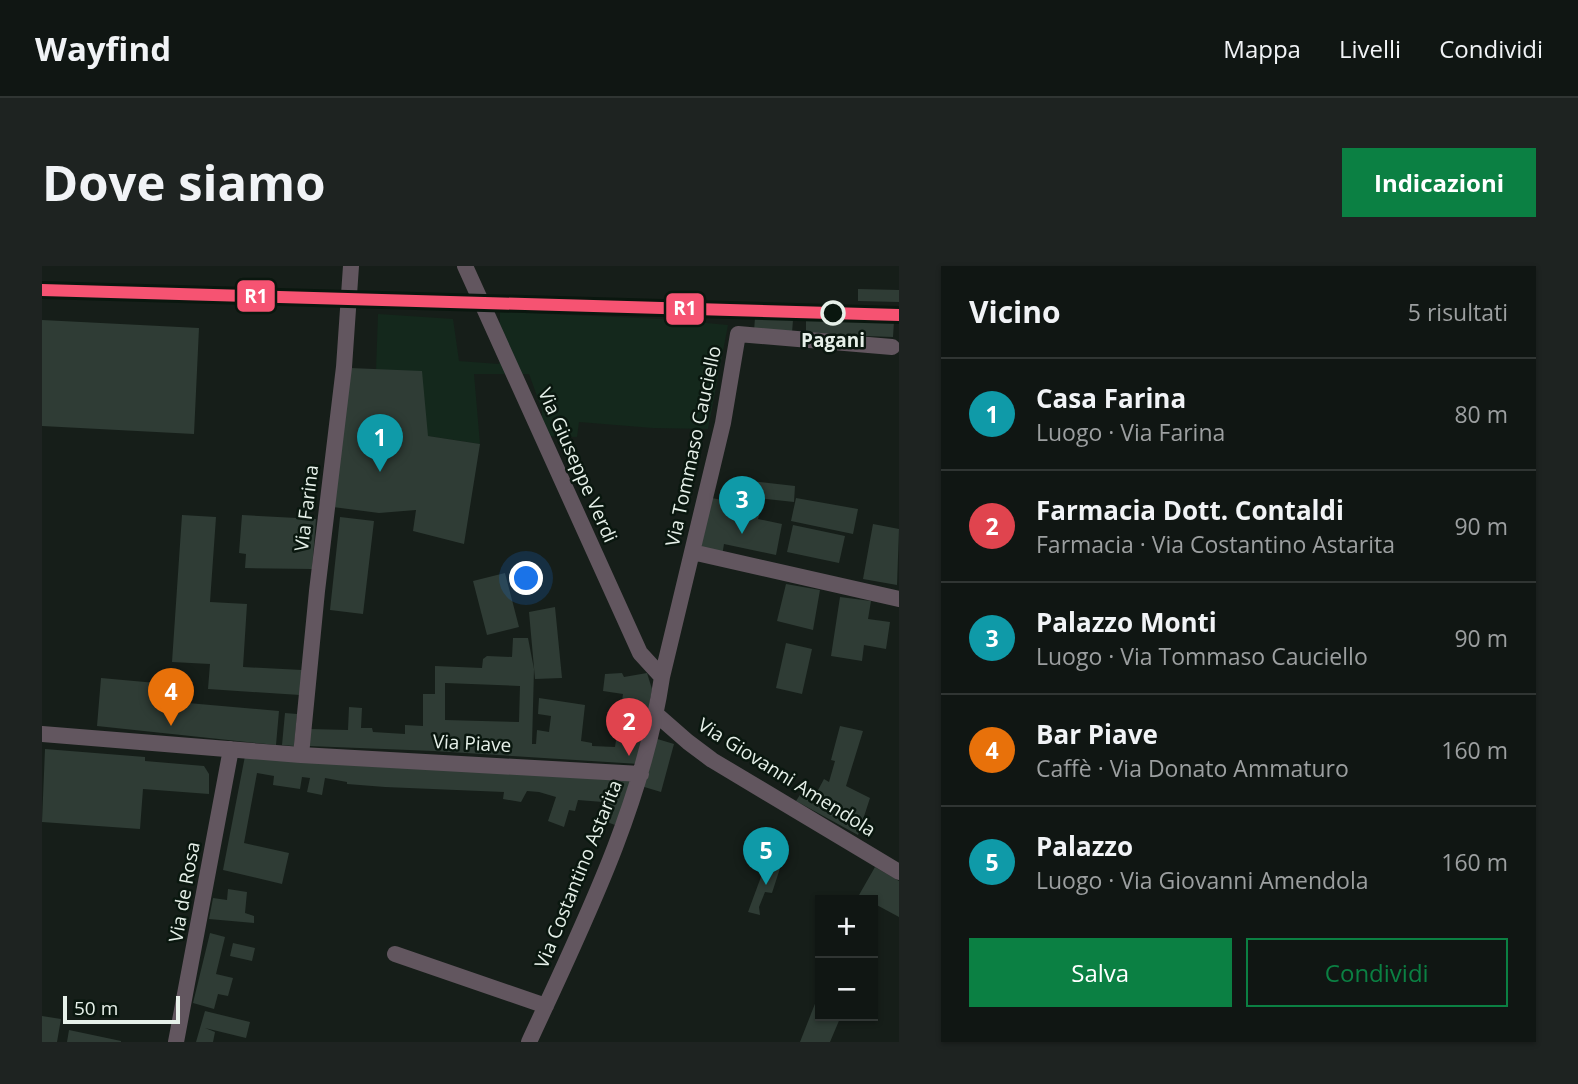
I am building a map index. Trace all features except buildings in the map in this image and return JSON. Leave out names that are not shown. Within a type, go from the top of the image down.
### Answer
[{"type":"street","name":"Via Farina","points":[[301,755],[344,367],[351,266]]},
{"type":"street","name":"Via Giuseppe Verdi","points":[[465,266],[640,653],[662,677]]},
{"type":"street","name":"Via Tommaso Cauciello","points":[[662,677],[723,424],[738,334],[892,347]]},
{"type":"street","points":[[692,552],[899,599]]},
{"type":"street","name":"Via Costantino Astarita","points":[[529,1042],[613,850],[641,774],[662,677]]},
{"type":"street","name":"Via Giovanni Amendola","points":[[656,714],[712,760],[899,872]]},
{"type":"street","name":"Via Piave","points":[[42,734],[301,755],[641,774]]},
{"type":"street","name":"Via de Rosa","points":[[176,1042],[231,749]]},
{"type":"street","points":[[395,954],[546,1006]]},
{"type":"shaded area","points":[[500,312],[662,319],[728,325],[708,429],[579,422],[577,437],[542,436],[542,410],[529,374],[474,374],[480,444],[428,436],[376,370],[378,314],[453,319],[459,361],[499,364]]},
{"type":"transit line","name":"R1","points":[[42,290],[899,315]]},
{"type":"place","name":"Pagani","points":[[833,313]]},
{"type":"place","name":"Casa Farina","points":[[380,472]]},
{"type":"place","name":"Palazzo Monti","points":[[742,534]]},
{"type":"place","name":"Bar Piave","points":[[171,726]]},
{"type":"place","name":"Farmacia Dott. Contaldi","points":[[629,756]]},
{"type":"place","name":"Palazzo","points":[[766,885]]}]
